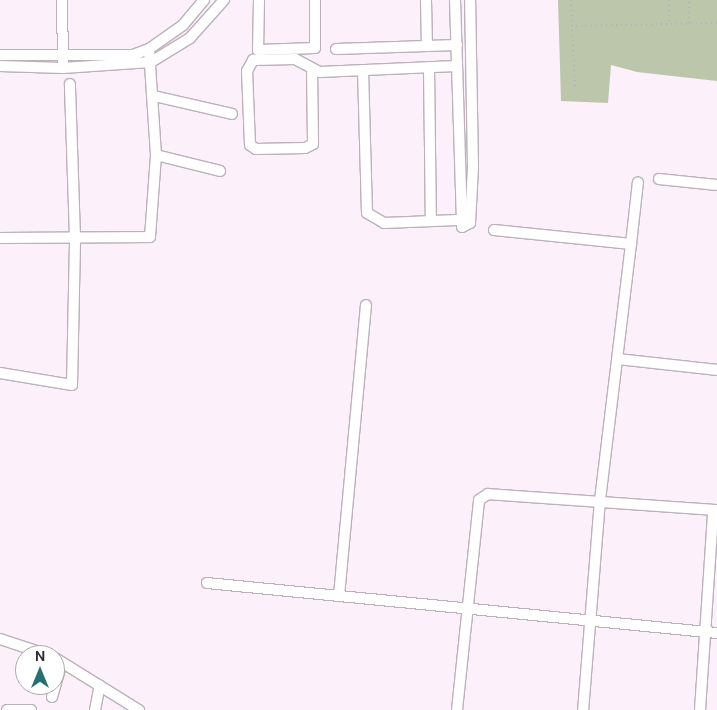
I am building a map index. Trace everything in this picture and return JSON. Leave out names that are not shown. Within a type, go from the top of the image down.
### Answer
[{"type":"street","points":[[62,0],[63,68]]},
{"type":"street","points":[[0,54],[62,56],[132,55],[149,49],[183,25],[204,0]]},
{"type":"street","points":[[0,66],[63,68],[151,62],[190,38],[224,0]]},
{"type":"street","points":[[259,0],[258,50],[315,48],[315,0]]},
{"type":"street","points":[[426,0],[427,46]]},
{"type":"street","points":[[455,0],[458,220],[462,227],[467,226],[471,214],[470,0]]},
{"type":"street","points":[[336,49],[456,45]]},
{"type":"street","points":[[0,238],[150,237],[156,155],[154,96],[149,49]]},
{"type":"street","points":[[312,69],[313,144],[305,148],[256,149],[250,145],[248,65],[253,60],[294,58],[312,69],[363,70],[429,67],[471,57]]},
{"type":"street","points":[[429,67],[431,221]]},
{"type":"street","points":[[363,70],[367,213],[384,223],[458,220]]},
{"type":"street","points":[[0,373],[72,385],[75,238],[70,84]]},
{"type":"street","points":[[154,96],[232,114]]},
{"type":"street","points":[[156,155],[220,171]]},
{"type":"street","points":[[659,179],[717,185]]},
{"type":"street","points":[[583,710],[600,500],[638,182]]},
{"type":"street","points":[[494,230],[631,244]]},
{"type":"street","points":[[339,596],[366,305]]},
{"type":"street","points":[[618,359],[717,370]]},
{"type":"street","points":[[456,710],[479,500],[500,491],[715,512],[700,710]]},
{"type":"street","points":[[207,583],[717,633]]},
{"type":"street","points":[[0,639],[18,645]]},
{"type":"street","points":[[65,665],[136,709]]},
{"type":"street","points":[[95,710],[100,685]]},
{"type":"street","points":[[7,710],[31,710]]},
{"type":"path","points":[[571,0],[575,89]]},
{"type":"path","points":[[669,0],[669,25]]},
{"type":"path","points":[[689,0],[689,23]]},
{"type":"path","points":[[571,26],[717,23]]},
{"type":"green space","points":[[558,0],[717,0],[717,81],[637,72],[611,65],[608,103],[561,101]]}]
